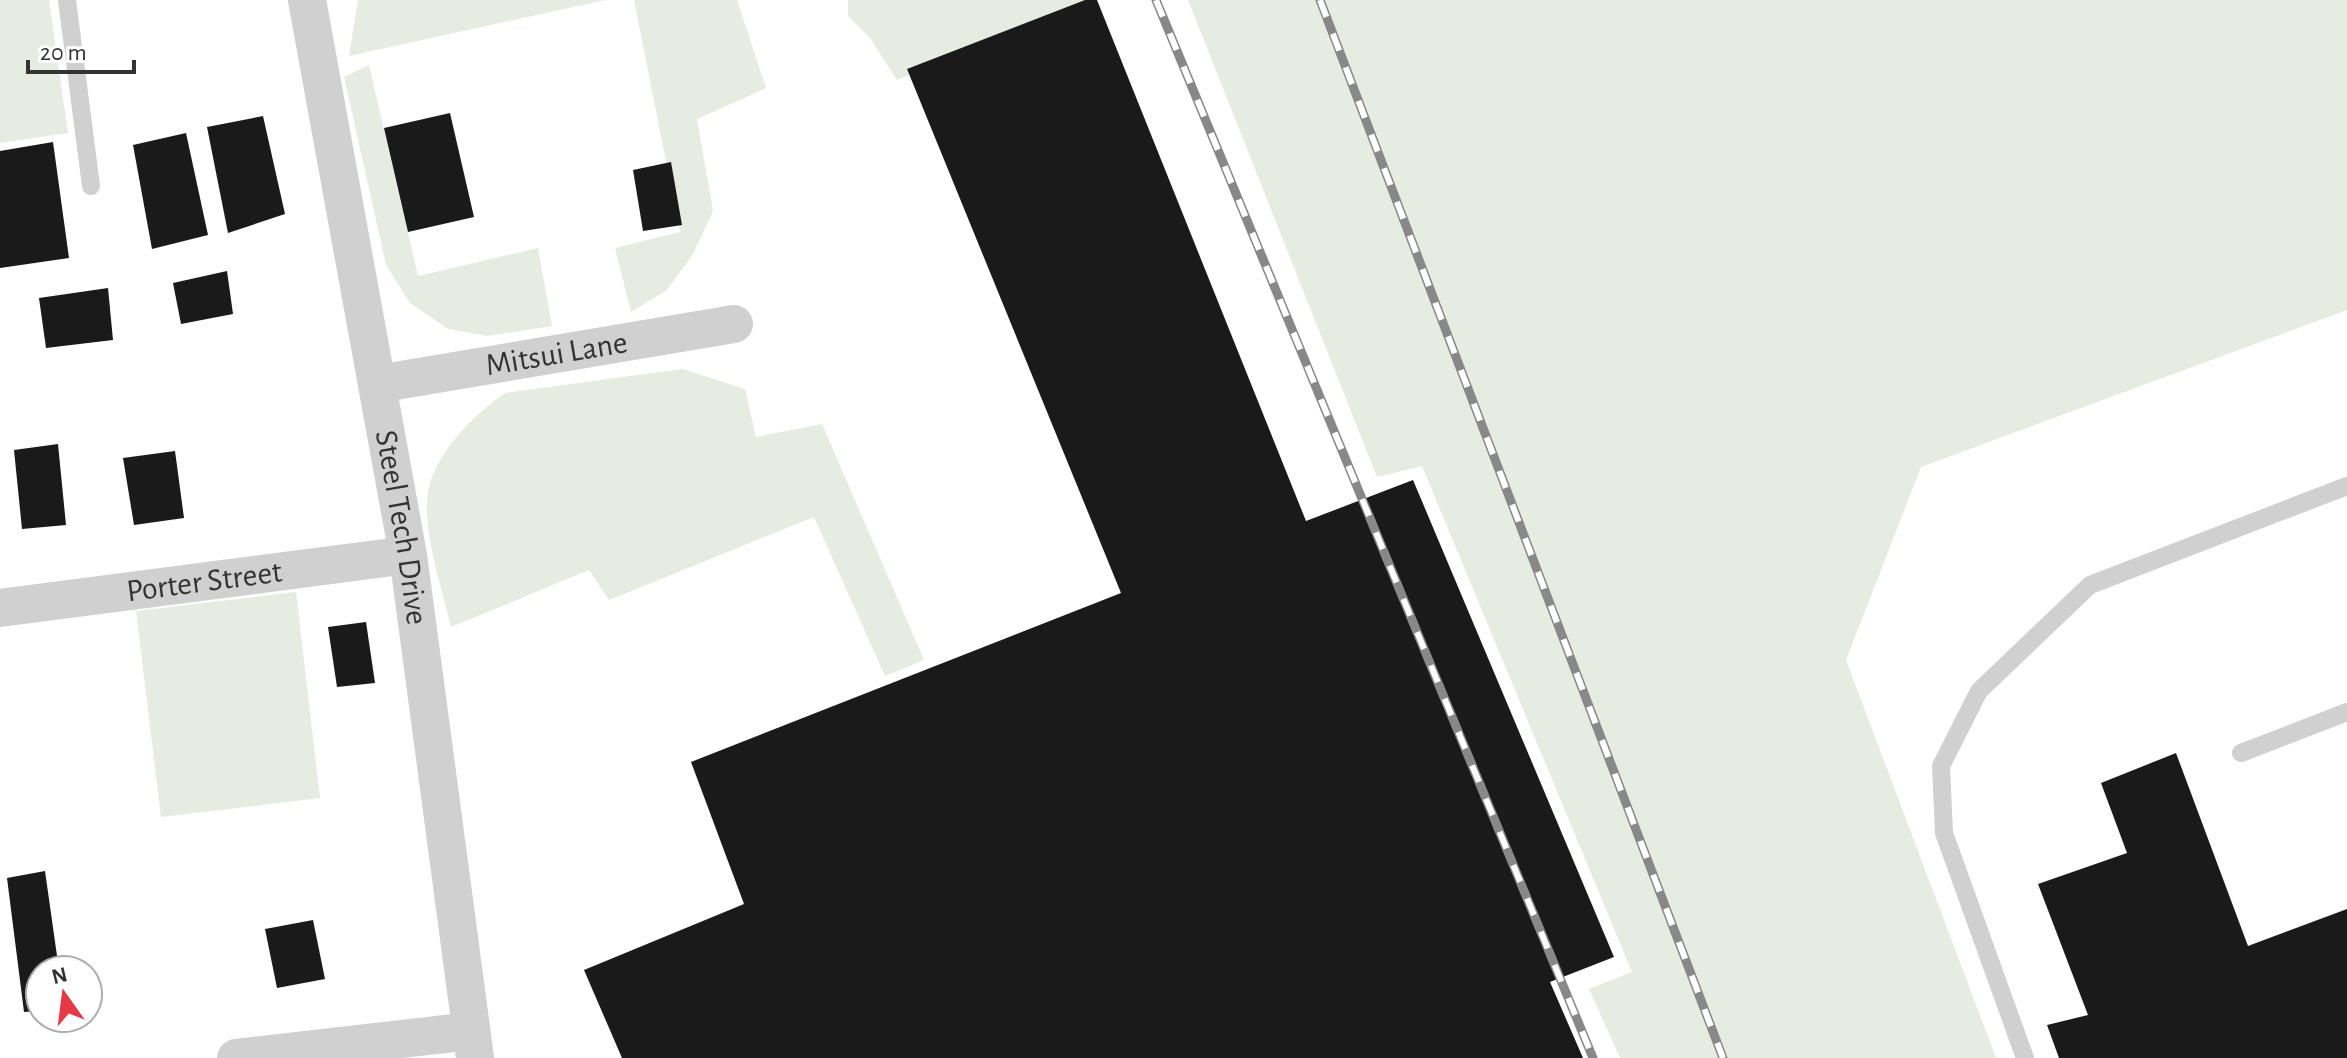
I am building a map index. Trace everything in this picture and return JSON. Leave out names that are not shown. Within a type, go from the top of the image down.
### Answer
[{"type":"street","name":"Steel Tech Drive","points":[[307,0],[408,555],[473,1045]]},
{"type":"street","name":"Mitsui Lane","points":[[377,384],[734,324]]},
{"type":"street","name":"Porter Street","points":[[0,608],[408,555]]},
{"type":"street","points":[[236,1058],[473,1045]]},
{"type":"lane","points":[[67,0],[91,186]]},
{"type":"lane","points":[[2025,1058],[1944,833],[1941,766],[1979,691],[2090,585],[2347,486]]},
{"type":"lane","points":[[2241,753],[2347,712]]},
{"type":"shaded area","points":[[0,0],[49,0],[68,133],[0,143]]},
{"type":"shaded area","points":[[358,0],[605,0],[349,56]]},
{"type":"shaded area","points":[[634,0],[737,0],[766,88],[697,119],[713,211],[693,254],[667,290],[631,312],[615,248],[680,232]]},
{"type":"shaded area","points":[[848,0],[1086,0],[897,80],[870,38],[848,16]]},
{"type":"shaded area","points":[[1188,0],[2347,0],[2347,310],[1921,467],[1846,660],[1996,1058],[1620,1058],[1589,989],[1632,972],[1422,466],[1377,477]]},
{"type":"shaded area","points":[[369,65],[418,276],[538,248],[552,326],[488,336],[448,329],[410,303],[386,265],[344,77]]},
{"type":"shaded area","points":[[683,369],[745,389],[756,437],[822,424],[924,660],[885,676],[814,517],[609,600],[589,570],[451,627],[433,557],[427,502],[429,487],[440,460],[459,434],[505,393]]},
{"type":"shaded area","points":[[296,592],[320,798],[161,817],[136,611]]},
{"type":"building","points":[[1085,0],[1097,0],[1306,521],[1413,480],[1614,957],[1550,982],[1583,1058],[622,1058],[584,970],[744,904],[691,762],[1121,593],[907,69]]},
{"type":"building","points":[[450,113],[474,217],[408,232],[384,128]]},
{"type":"building","points":[[263,116],[285,214],[228,233],[207,127]]},
{"type":"building","points":[[186,133],[208,235],[152,249],[133,145]]},
{"type":"building","points":[[53,142],[69,258],[0,268],[0,151]]},
{"type":"building","points":[[671,162],[682,225],[643,231],[633,170]]},
{"type":"building","points":[[227,271],[233,314],[181,324],[173,283]]},
{"type":"building","points":[[108,288],[113,340],[46,348],[39,298]]},
{"type":"building","points":[[58,444],[66,525],[22,529],[14,450]]},
{"type":"building","points":[[175,451],[184,518],[134,525],[123,458]]},
{"type":"building","points":[[366,622],[375,683],[337,687],[328,627]]},
{"type":"building","points":[[2176,753],[2248,946],[2347,909],[2347,1058],[2059,1058],[2047,1025],[2088,1015],[2038,884],[2127,853],[2101,783]]},
{"type":"building","points":[[45,871],[57,954],[24,954],[24,1012],[7,878]]},
{"type":"building","points":[[313,920],[325,979],[277,988],[265,929]]},
{"type":"railway","points":[[1156,0],[1593,1058]]},
{"type":"railway","points":[[1320,0],[1723,1058]]}]
